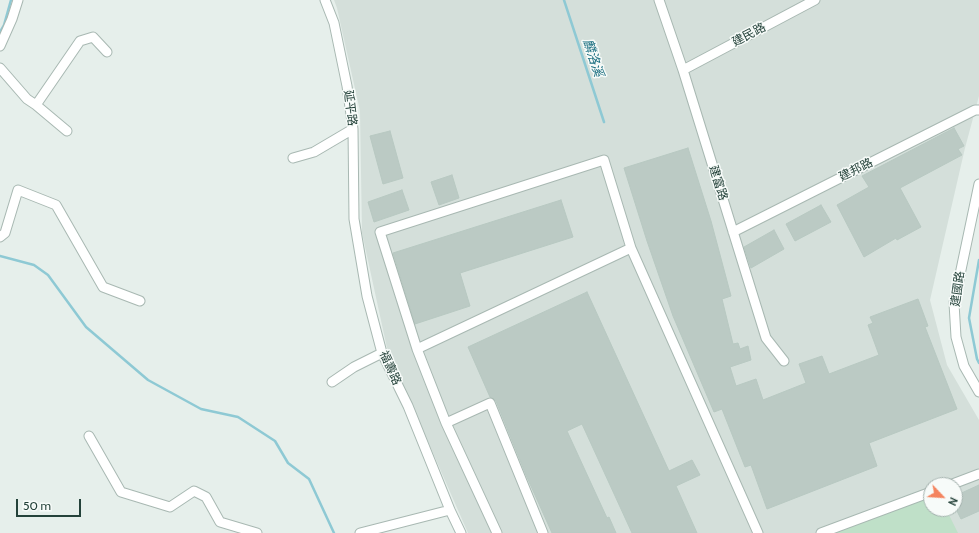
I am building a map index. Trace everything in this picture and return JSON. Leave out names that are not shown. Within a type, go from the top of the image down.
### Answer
[{"type":"street","points":[[0,46],[12,19],[18,0]]},
{"type":"street","name":"延平路","points":[[325,0],[334,23],[347,86],[353,129],[354,219]]},
{"type":"street","name":"建富路","points":[[659,0],[683,70],[766,338],[784,361]]},
{"type":"street","name":"建民路","points":[[683,70],[815,0]]},
{"type":"street","points":[[36,105],[80,41],[93,37],[107,52]]},
{"type":"street","points":[[0,68],[27,99],[67,131]]},
{"type":"street","name":"建邦路","points":[[732,232],[975,110],[979,110]]},
{"type":"street","points":[[293,158],[314,152],[353,129]]},
{"type":"street","points":[[497,533],[446,423],[417,349],[380,232],[604,160],[631,248],[758,533]]},
{"type":"street","name":"建國路","points":[[979,184],[954,303],[956,337],[964,366],[979,392]]},
{"type":"street","points":[[0,237],[5,233],[18,190],[56,205],[103,287],[140,301]]},
{"type":"street","name":"福壽路","points":[[354,219],[367,296],[382,353],[408,406],[450,510],[461,533]]},
{"type":"street","points":[[417,349],[631,248]]},
{"type":"street","points":[[332,382],[382,353]]},
{"type":"street","points":[[446,423],[490,403],[544,533]]},
{"type":"street","points":[[89,436],[120,492],[170,507],[194,491],[206,497],[220,522],[257,533]]},
{"type":"street","points":[[963,480],[979,474]]},
{"type":"street","points":[[821,533],[923,495]]},
{"type":"street","points":[[360,533],[450,510]]},
{"type":"shaded area","points":[[334,0],[979,0],[979,96],[965,148],[930,300],[947,365],[979,420],[979,533],[468,533],[387,348],[362,233],[360,111]]},
{"type":"green space","points":[[923,499],[923,517],[950,517],[958,533],[834,533]]},
{"type":"building","points":[[954,128],[964,146],[958,149],[962,155],[900,188],[921,227],[897,240],[896,238],[864,257],[837,205],[869,187],[862,176]]},
{"type":"building","points":[[390,131],[403,178],[383,184],[370,136]]},
{"type":"building","points":[[688,148],[711,221],[731,296],[722,299],[733,344],[738,343],[740,349],[748,346],[751,360],[730,367],[736,386],[756,379],[763,400],[806,383],[799,364],[822,356],[829,374],[879,355],[868,325],[873,323],[870,317],[918,299],[928,326],[925,327],[957,409],[869,443],[877,466],[767,509],[751,465],[745,467],[722,409],[714,412],[673,316],[624,168]]},
{"type":"building","points":[[452,175],[459,198],[439,205],[431,182]]},
{"type":"building","points":[[402,190],[409,210],[374,222],[368,202]]},
{"type":"building","points":[[561,200],[573,237],[460,273],[470,306],[415,324],[393,253]]},
{"type":"building","points":[[821,205],[831,222],[795,241],[786,224]]},
{"type":"building","points":[[774,230],[784,249],[751,268],[744,247]]},
{"type":"building","points":[[587,292],[669,471],[692,460],[700,475],[676,486],[697,533],[632,533],[582,424],[567,431],[607,518],[609,517],[616,533],[552,533],[526,475],[496,401],[490,397],[468,347]]},
{"type":"building","points":[[979,485],[979,511],[961,519],[960,517],[963,517],[963,492]]},
{"type":"waterway","points":[[0,32],[4,25],[11,0]]},
{"type":"waterway","name":"麟洛溪","points":[[564,0],[604,122]]},
{"type":"waterway","points":[[0,256],[34,265],[48,275],[86,327],[148,380],[201,409],[238,417],[275,441],[288,463],[309,479],[334,533]]},
{"type":"waterway","points":[[979,260],[969,318],[979,363]]}]
